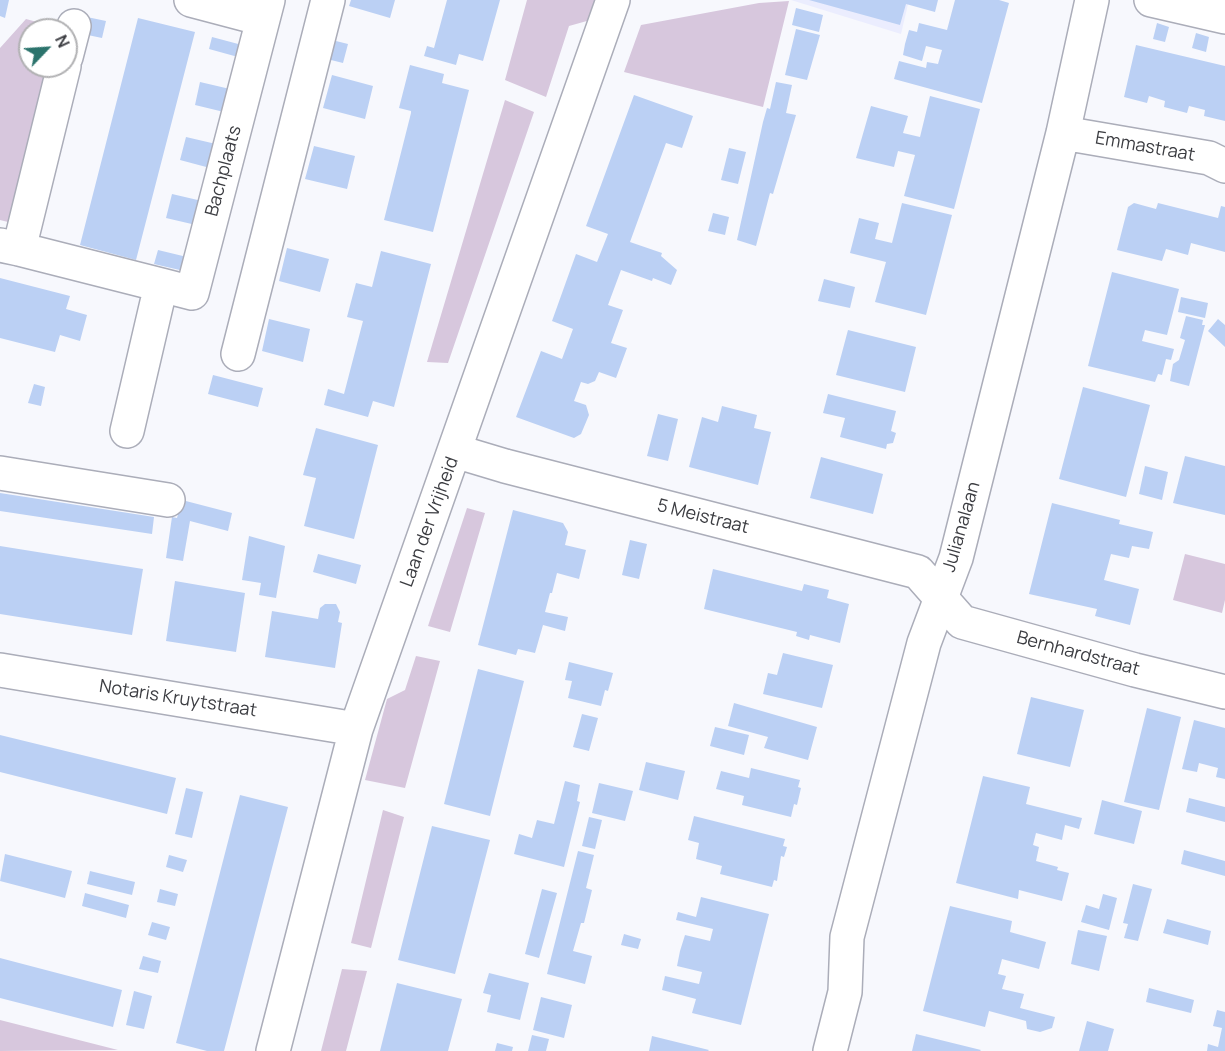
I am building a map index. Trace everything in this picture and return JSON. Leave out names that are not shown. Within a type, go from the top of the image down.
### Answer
[{"type":"street","name":"Bachplaats","points":[[60,78],[9,247],[192,293],[266,9],[191,0]]},
{"type":"street","points":[[238,354],[328,0]]},
{"type":"street","name":"Laan der Vrijheid","points":[[273,1051],[356,729],[613,0]]},
{"type":"street","name":"Julianalaan","points":[[830,1051],[844,992],[847,937],[924,643],[956,558],[1063,133],[1090,0]]},
{"type":"street","points":[[1151,0],[1225,17]]},
{"type":"street","name":"Emmastraat","points":[[1063,133],[1209,158],[1225,166]]},
{"type":"street","points":[[127,432],[161,285]]},
{"type":"street","name":"5 Meistraat","points":[[454,452],[918,572],[940,598]]},
{"type":"street","points":[[0,473],[168,500]]},
{"type":"street","name":"Bernhardstraat","points":[[940,598],[962,622],[1135,670],[1225,692]]},
{"type":"street","name":"Notaris Kruytstraat","points":[[0,670],[356,729]]},
{"type":"shaded area","points":[[527,0],[598,0],[594,19],[569,26],[546,97],[505,80]]},
{"type":"shaded area","points":[[791,0],[909,0],[901,34]]},
{"type":"shaded area","points":[[789,1],[763,107],[624,72],[641,25],[759,3]]},
{"type":"shaded area","points":[[18,28],[18,78],[54,78],[20,225],[0,220],[0,48]]},
{"type":"shaded area","points":[[505,100],[534,112],[448,363],[427,362]]},
{"type":"shaded area","points":[[467,508],[485,513],[450,632],[428,626]]},
{"type":"shaded area","points":[[1185,554],[1225,564],[1225,600],[1222,613],[1173,600]]},
{"type":"shaded area","points":[[416,656],[440,661],[405,788],[365,780],[387,699],[405,690]]},
{"type":"shaded area","points":[[383,810],[404,817],[371,948],[351,943]]},
{"type":"shaded area","points":[[342,969],[367,971],[346,1051],[321,1051]]},
{"type":"shaded area","points":[[0,1020],[118,1050],[0,1051]]},
{"type":"building","points":[[0,0],[9,0],[5,18],[0,16]]},
{"type":"building","points":[[351,0],[395,0],[390,18],[349,6]]},
{"type":"building","points":[[447,0],[500,0],[483,61],[459,54],[456,65],[424,56],[427,46],[434,48]]},
{"type":"building","points":[[809,0],[938,0],[935,12],[906,4],[900,25]]},
{"type":"building","points":[[955,0],[999,0],[1009,3],[982,103],[894,79],[899,61],[926,68],[927,62],[938,64],[942,50],[926,46],[922,61],[903,55],[905,44],[909,30],[917,32],[919,23],[947,30]]},
{"type":"building","points":[[796,8],[823,15],[819,32],[792,25]]},
{"type":"building","points":[[87,17],[106,21],[102,38],[83,34]]},
{"type":"building","points":[[138,18],[195,32],[136,260],[80,245]]},
{"type":"building","points":[[1157,23],[1169,27],[1165,42],[1153,39]]},
{"type":"building","points":[[796,29],[820,35],[807,80],[785,75]]},
{"type":"building","points":[[1196,33],[1209,37],[1206,52],[1192,48]]},
{"type":"building","points":[[212,37],[242,45],[238,57],[209,49]]},
{"type":"building","points":[[332,40],[348,44],[343,63],[327,59]]},
{"type":"building","points":[[1136,45],[1225,66],[1225,121],[1204,116],[1205,110],[1189,106],[1187,113],[1164,107],[1165,101],[1149,96],[1147,103],[1124,97]]},
{"type":"building","points":[[410,65],[444,74],[442,83],[469,90],[433,232],[384,220],[411,113],[411,111],[399,108]]},
{"type":"building","points":[[332,75],[373,86],[365,119],[323,108]]},
{"type":"building","points":[[200,82],[230,89],[224,112],[195,105]]},
{"type":"building","points":[[776,82],[792,85],[786,113],[796,115],[773,194],[770,193],[756,246],[737,240],[763,122],[767,108],[770,109]]},
{"type":"building","points":[[634,95],[693,116],[682,148],[666,143],[630,242],[662,253],[661,256],[677,270],[671,285],[621,270],[608,305],[623,310],[611,343],[627,348],[616,378],[599,372],[595,381],[588,384],[581,382],[574,401],[586,405],[589,415],[581,434],[574,438],[516,417],[541,351],[562,359],[573,329],[552,321],[576,254],[597,262],[608,234],[586,226]]},
{"type":"building","points":[[930,96],[980,109],[954,209],[904,196],[915,155],[898,151],[894,167],[856,158],[871,106],[908,116],[903,133],[920,137]]},
{"type":"building","points":[[186,137],[216,144],[210,168],[180,160]]},
{"type":"building","points":[[314,146],[355,156],[347,189],[305,179]]},
{"type":"building","points":[[729,148],[746,152],[738,184],[721,180]]},
{"type":"building","points":[[172,194],[202,201],[196,225],[166,218]]},
{"type":"building","points":[[902,203],[952,215],[926,315],[875,302],[886,262],[850,253],[859,218],[879,223],[875,239],[892,243]]},
{"type":"building","points":[[1134,203],[1156,209],[1158,203],[1218,218],[1221,206],[1225,207],[1225,252],[1191,243],[1188,255],[1166,249],[1162,261],[1117,250],[1128,207]]},
{"type":"building","points":[[713,213],[729,217],[725,235],[708,231]]},
{"type":"building","points":[[287,248],[329,259],[320,292],[279,281]]},
{"type":"building","points":[[158,250],[187,257],[184,271],[154,264]]},
{"type":"building","points":[[381,251],[431,264],[394,407],[373,401],[368,417],[324,405],[328,389],[344,394],[363,321],[347,317],[356,283],[372,287]]},
{"type":"building","points":[[1112,272],[1179,289],[1167,335],[1145,330],[1142,341],[1174,349],[1171,360],[1166,359],[1162,375],[1158,374],[1155,382],[1088,366]]},
{"type":"building","points":[[0,278],[70,296],[66,309],[87,315],[80,341],[60,335],[55,352],[0,338]]},
{"type":"building","points":[[824,279],[855,287],[850,308],[818,301]]},
{"type":"building","points":[[1181,297],[1208,303],[1205,318],[1178,312]]},
{"type":"building","points":[[1186,316],[1203,320],[1202,325],[1205,325],[1189,386],[1170,381],[1173,364],[1179,360],[1185,340],[1180,338]]},
{"type":"building","points":[[269,319],[310,329],[303,362],[262,351]]},
{"type":"building","points":[[1218,319],[1225,325],[1225,347],[1208,331]]},
{"type":"building","points":[[848,330],[916,347],[905,392],[836,375]]},
{"type":"building","points":[[213,375],[263,388],[258,407],[208,394]]},
{"type":"building","points":[[34,384],[45,387],[41,406],[28,403]]},
{"type":"building","points":[[1083,387],[1150,405],[1126,497],[1059,479]]},
{"type":"building","points":[[828,394],[896,411],[891,431],[896,433],[893,443],[887,444],[886,449],[840,437],[845,418],[823,413]]},
{"type":"building","points":[[722,406],[757,415],[754,428],[771,432],[758,485],[689,467],[702,417],[718,422]]},
{"type":"building","points":[[658,414],[678,419],[668,461],[647,456]]},
{"type":"building","points":[[316,428],[378,445],[354,539],[304,526],[316,478],[303,475]]},
{"type":"building","points":[[1185,456],[1225,466],[1225,515],[1173,503]]},
{"type":"building","points":[[821,457],[883,474],[873,514],[810,498]]},
{"type":"building","points":[[1145,466],[1168,472],[1162,500],[1139,494]]},
{"type":"building","points":[[0,493],[154,517],[152,534],[0,511]]},
{"type":"building","points":[[182,500],[232,513],[228,531],[190,521],[183,561],[166,558],[172,517],[177,518]]},
{"type":"building","points":[[1052,503],[1120,520],[1119,524],[1153,532],[1149,549],[1132,546],[1129,558],[1111,554],[1104,580],[1139,589],[1130,625],[1095,616],[1097,609],[1029,594]]},
{"type":"building","points":[[513,510],[563,523],[568,532],[565,545],[586,550],[579,579],[557,573],[545,612],[568,617],[565,631],[543,625],[535,653],[518,649],[516,655],[478,645]]},
{"type":"building","points":[[249,536],[285,546],[276,598],[259,595],[261,583],[242,580]]},
{"type":"building","points":[[630,540],[647,544],[639,579],[622,575]]},
{"type":"building","points":[[0,546],[143,569],[132,635],[0,614]]},
{"type":"building","points":[[318,554],[361,565],[356,584],[313,572]]},
{"type":"building","points":[[713,569],[802,591],[804,584],[829,590],[827,598],[849,604],[840,643],[810,635],[809,640],[796,636],[797,632],[704,609]]},
{"type":"building","points":[[175,581],[245,593],[236,652],[166,641]]},
{"type":"building","points":[[325,604],[336,604],[340,612],[338,622],[342,623],[335,668],[265,657],[272,611],[318,619],[320,608]]},
{"type":"building","points":[[783,653],[833,665],[822,708],[763,694],[768,673],[777,675]]},
{"type":"building","points":[[569,662],[613,673],[601,706],[568,698],[572,681],[565,680]]},
{"type":"building","points":[[478,669],[524,681],[490,816],[444,804]]},
{"type":"building","points":[[1031,697],[1084,710],[1070,767],[1017,754]]},
{"type":"building","points":[[734,703],[817,727],[808,760],[764,748],[768,737],[728,726]]},
{"type":"building","points":[[1147,708],[1181,717],[1159,810],[1124,802]]},
{"type":"building","points":[[582,714],[598,718],[589,751],[573,747]]},
{"type":"building","points":[[1194,720],[1225,728],[1225,779],[1216,777],[1218,768],[1199,763],[1197,772],[1182,769]]},
{"type":"building","points":[[715,727],[749,735],[744,755],[710,746]]},
{"type":"building","points":[[0,735],[176,778],[167,814],[0,772]]},
{"type":"building","points":[[646,762],[685,771],[678,800],[639,790]]},
{"type":"building","points":[[751,768],[800,780],[798,787],[801,788],[797,805],[794,804],[791,817],[742,805],[744,796],[716,789],[721,771],[749,778]]},
{"type":"building","points":[[983,776],[1030,787],[1026,804],[1082,818],[1079,829],[1065,825],[1062,840],[1036,833],[1033,845],[1039,847],[1036,861],[1058,867],[1057,870],[1069,873],[1062,901],[1019,890],[1018,899],[956,883]]},
{"type":"building","points":[[565,781],[580,785],[577,801],[580,802],[564,867],[514,854],[519,834],[532,838],[537,820],[554,824]]},
{"type":"building","points":[[599,783],[633,791],[625,821],[592,813]]},
{"type":"building","points":[[186,788],[203,792],[192,838],[175,834]]},
{"type":"building","points":[[240,795],[288,807],[224,1051],[207,1051],[176,1043]]},
{"type":"building","points":[[1189,798],[1225,807],[1225,822],[1186,812]]},
{"type":"building","points":[[1102,800],[1142,811],[1134,844],[1094,834]]},
{"type":"building","points":[[694,816],[785,839],[783,846],[787,847],[784,857],[781,856],[777,881],[774,880],[772,887],[720,874],[722,866],[696,859],[699,843],[688,840]]},
{"type":"building","points":[[589,817],[602,820],[595,849],[582,846]]},
{"type":"building","points":[[432,826],[490,840],[455,974],[398,960]]},
{"type":"building","points":[[1184,850],[1225,861],[1225,876],[1181,864]]},
{"type":"building","points":[[578,851],[594,855],[586,888],[592,890],[584,923],[581,923],[573,951],[592,956],[585,984],[547,974]]},
{"type":"building","points":[[5,854],[72,871],[65,898],[0,881]]},
{"type":"building","points":[[169,855],[187,860],[183,872],[166,867]]},
{"type":"building","points":[[90,871],[135,882],[132,895],[87,884]]},
{"type":"building","points":[[1133,884],[1152,889],[1138,941],[1124,938],[1128,924],[1123,923]]},
{"type":"building","points":[[160,889],[178,894],[175,906],[157,902]]},
{"type":"building","points":[[542,889],[557,893],[539,958],[525,954]]},
{"type":"building","points":[[85,893],[129,905],[126,918],[82,906]]},
{"type":"building","points":[[1103,894],[1117,898],[1109,930],[1081,922],[1086,905],[1099,909]]},
{"type":"building","points":[[701,897],[769,914],[741,1025],[692,1013],[696,999],[662,990],[665,976],[699,984],[702,972],[677,966],[680,951],[685,935],[710,941],[713,929],[676,920],[678,912],[696,917]]},
{"type":"building","points":[[950,906],[1012,921],[1010,932],[1046,942],[1039,969],[1002,959],[998,974],[1006,976],[1002,989],[1024,994],[1020,1008],[1055,1017],[1052,1028],[1040,1032],[1027,1029],[1026,1021],[989,1011],[985,1027],[923,1011]]},
{"type":"building","points":[[1167,919],[1211,931],[1208,945],[1163,933]]},
{"type":"building","points":[[152,922],[170,927],[166,940],[148,935]]},
{"type":"building","points":[[1078,930],[1107,936],[1099,971],[1071,964]]},
{"type":"building","points":[[624,934],[641,939],[638,949],[621,945]]},
{"type":"building","points":[[143,956],[161,961],[158,973],[139,969]]},
{"type":"building","points":[[0,958],[122,990],[113,1027],[0,998]]},
{"type":"building","points":[[489,973],[529,983],[520,1020],[487,1012],[491,995],[483,993]]},
{"type":"building","points":[[397,983],[462,999],[448,1051],[380,1051]]},
{"type":"building","points":[[1149,988],[1194,1000],[1191,1013],[1146,1002]]},
{"type":"building","points":[[134,991],[152,996],[144,1029],[126,1025]]},
{"type":"building","points":[[541,997],[572,1005],[564,1038],[533,1030]]},
{"type":"building","points":[[1217,1010],[1225,1012],[1225,1051],[1207,1051],[1208,1044],[1218,1047],[1222,1028],[1213,1026]]},
{"type":"building","points":[[1087,1021],[1114,1029],[1108,1051],[1079,1051]]},
{"type":"building","points":[[916,1034],[981,1050],[912,1051]]},
{"type":"building","points":[[532,1035],[549,1039],[546,1051],[528,1051]]},
{"type":"building","points":[[652,1036],[709,1050],[649,1051]]},
{"type":"building","points":[[497,1043],[513,1047],[512,1051],[495,1051]]}]
